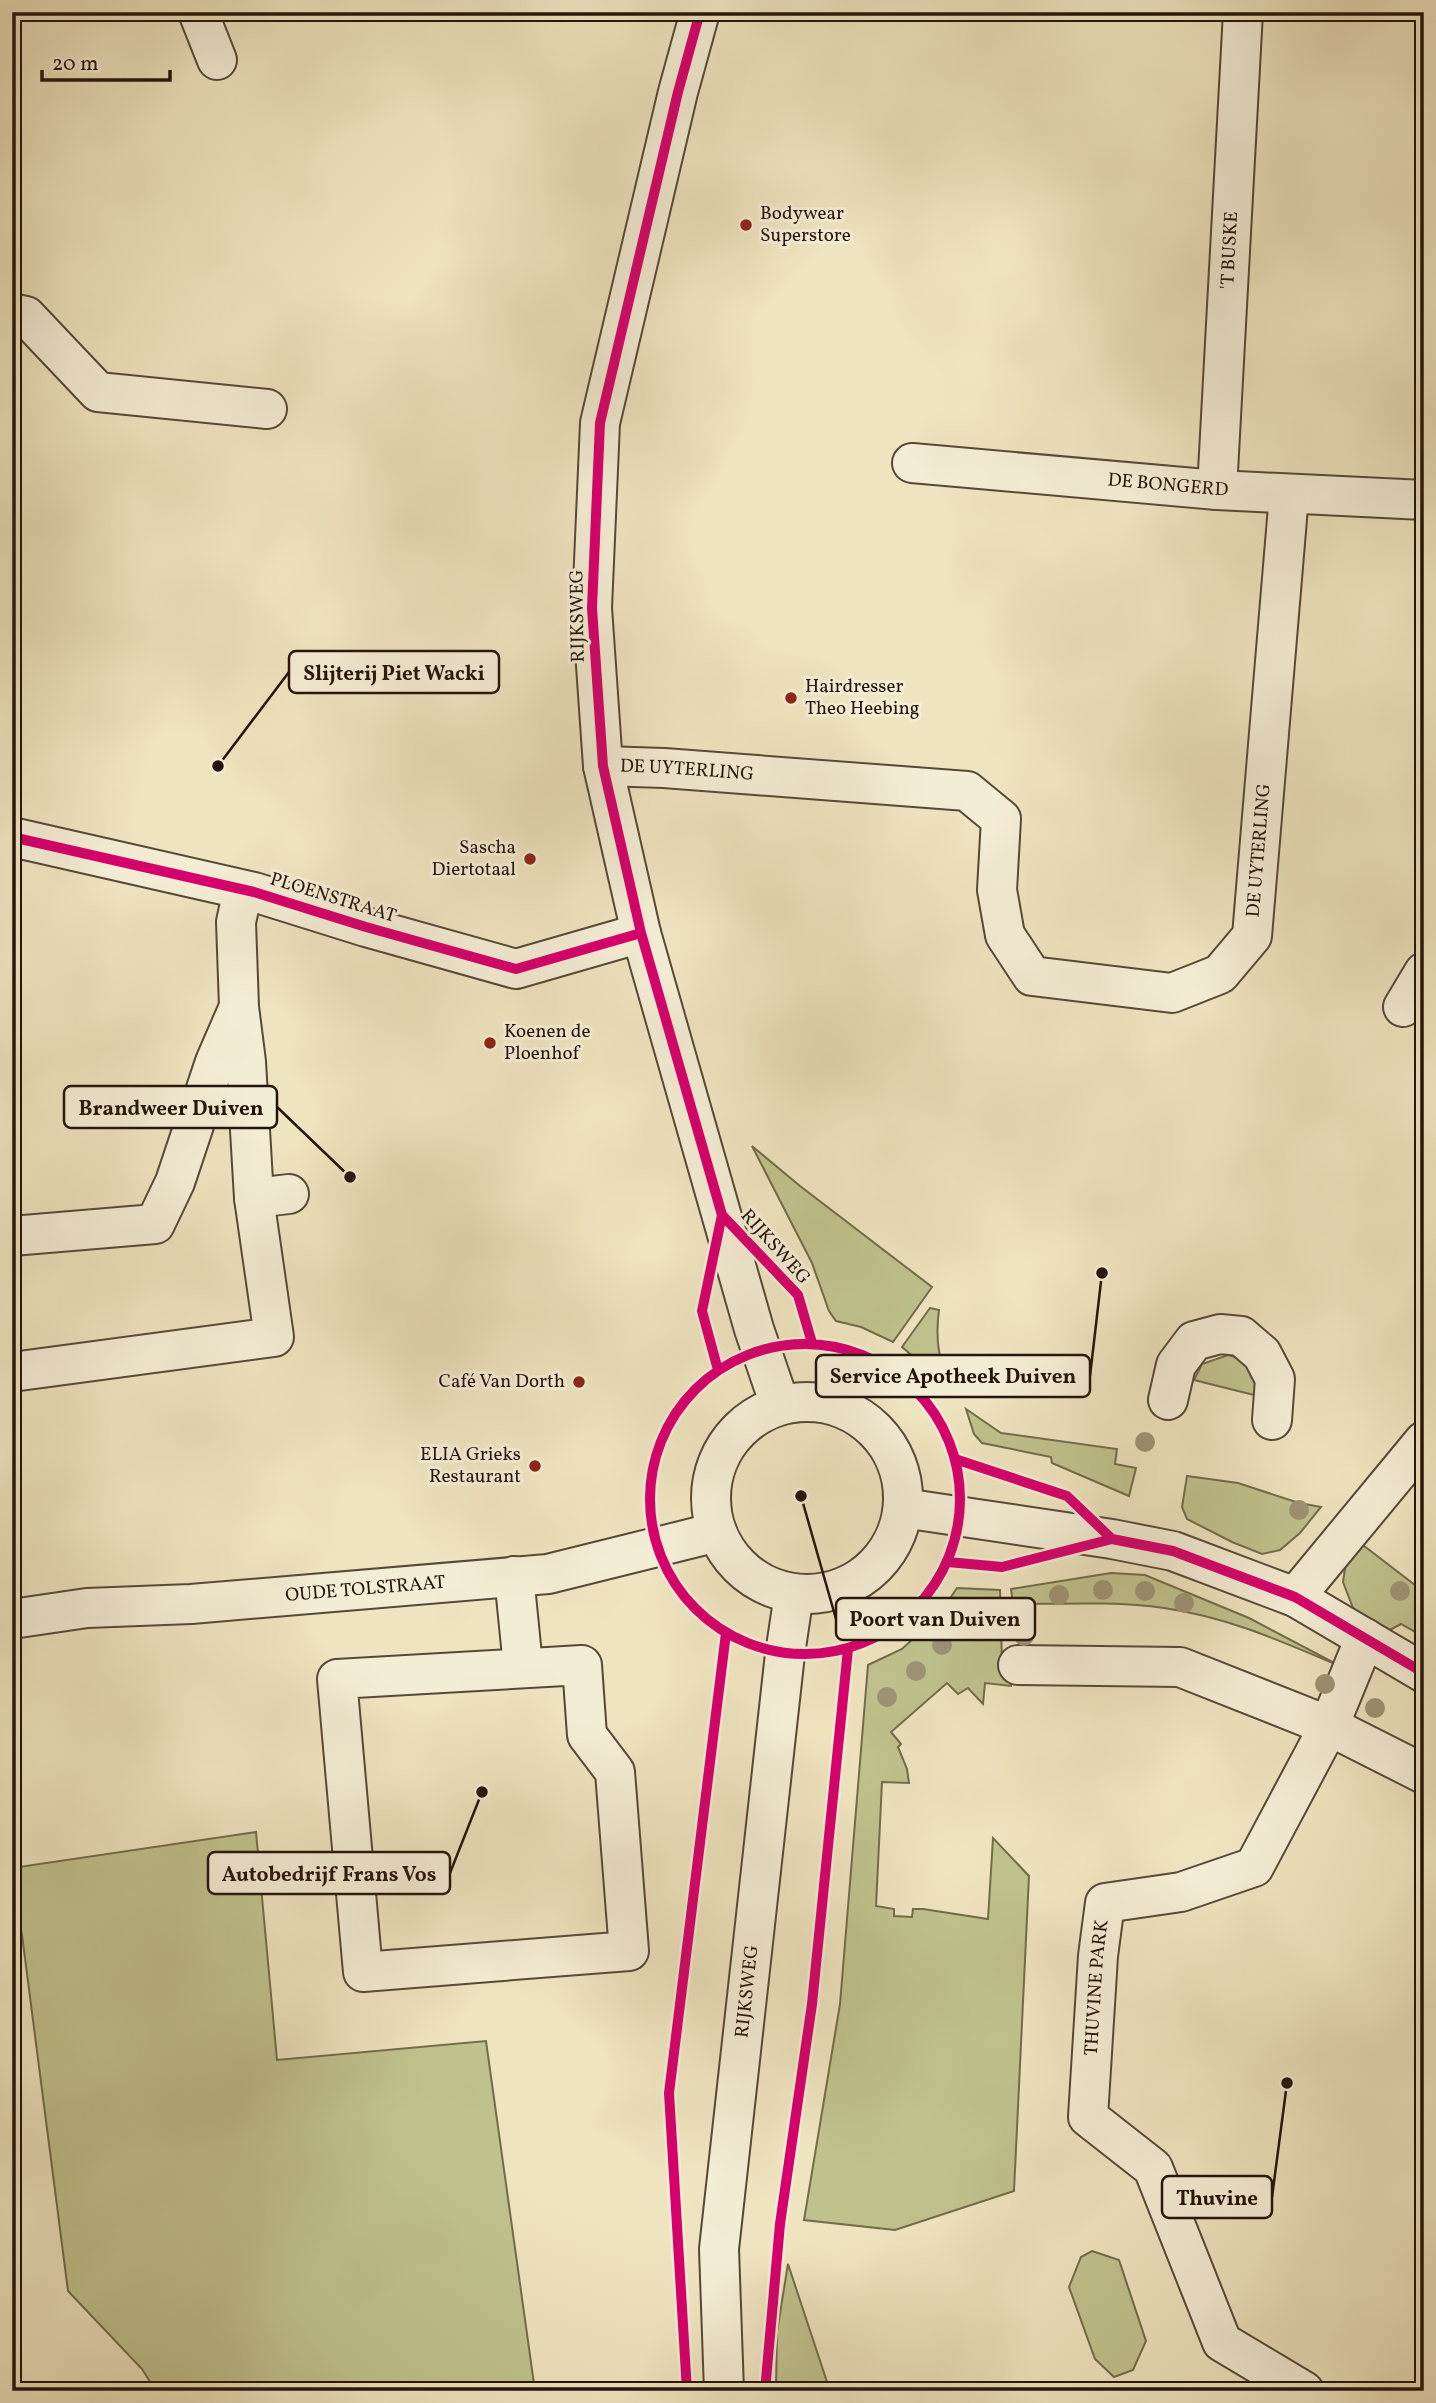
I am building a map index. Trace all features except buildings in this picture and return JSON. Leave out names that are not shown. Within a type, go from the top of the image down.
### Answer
[{"type":"street","points":[[198,12],[217,60]]},
{"type":"street","name":"RIJKSWEG","points":[[700,12],[678,92],[600,423],[592,608],[603,766],[641,933],[754,1329],[780,1405]]},
{"type":"street","name":"'T BUSKE","points":[[1217,490],[1243,12]]},
{"type":"street","points":[[12,313],[26,316],[98,392],[267,409]]},
{"type":"street","name":"DE BONGERD","points":[[912,463],[1217,490],[1424,500]]},
{"type":"street","name":"DE UYTERLING","points":[[603,766],[664,768],[967,791],[1000,819],[997,890],[1005,935],[1032,976],[1172,993],[1220,974],[1252,936],[1289,495]]},
{"type":"street","name":"PLOENSTRAAT","points":[[12,837],[243,890],[516,969],[641,933]]},
{"type":"street","points":[[12,1372],[274,1336],[271,1196],[246,1062],[239,1007],[236,922],[243,890]]},
{"type":"street","points":[[1403,1007],[1424,972]]},
{"type":"street","points":[[12,1236],[155,1224],[175,1182],[215,1062],[239,1007]]},
{"type":"street","points":[[1168,1399],[1176,1365],[1194,1342],[1220,1334],[1241,1336],[1262,1354],[1275,1379],[1272,1420]]},
{"type":"street","points":[[803,1401],[831,1404],[853,1413],[873,1427],[889,1447],[901,1478],[904,1508],[898,1530],[886,1554],[871,1570],[850,1585],[837,1590],[815,1595],[794,1594],[775,1590],[758,1581],[741,1569],[725,1551],[710,1505],[713,1472],[733,1435],[751,1418],[780,1405],[803,1401]]},
{"type":"street","points":[[1295,1597],[1424,1441]]},
{"type":"street","points":[[904,1508],[1112,1539],[1173,1551],[1295,1597],[1424,1673]]},
{"type":"street","name":"OUDE TOLSTRAAT","points":[[12,1619],[87,1608],[191,1604],[548,1574],[717,1532]]},
{"type":"street","points":[[514,1576],[523,1667]]},
{"type":"street","name":"RIJKSWEG","points":[[724,2391],[719,2249],[781,1689],[794,1594]]},
{"type":"street","name":"THUVINE PARK","points":[[1304,2391],[1222,2342],[1153,2168],[1088,2117],[1098,1956],[1105,1903],[1181,1892],[1254,1867],[1329,1726],[1365,1638]]},
{"type":"street","points":[[582,1665],[587,1735],[615,1772],[629,1951],[363,1972],[337,1679],[523,1667],[582,1665]]},
{"type":"street","points":[[1018,1665],[1180,1667],[1329,1726],[1424,1774]]},
{"type":"green space","points":[[752,1146],[932,1287],[893,1342],[861,1327],[836,1321],[829,1311],[812,1263]]},
{"type":"green space","points":[[930,1308],[939,1310],[939,1349],[949,1387],[902,1347]]},
{"type":"green space","points":[[1228,1355],[1247,1360],[1261,1380],[1258,1396],[1194,1380],[1202,1364]]},
{"type":"green space","points":[[966,1409],[1001,1433],[1117,1449],[1115,1464],[1136,1468],[1129,1496],[1052,1463],[1051,1457],[982,1443],[974,1434]]},
{"type":"green space","points":[[1187,1476],[1238,1483],[1299,1503],[1321,1507],[1300,1533],[1280,1550],[1262,1554],[1187,1519],[1182,1507]]},
{"type":"green space","points":[[1359,1542],[1424,1592],[1424,1637],[1401,1624],[1386,1632],[1366,1622],[1353,1608],[1343,1582],[1346,1562]]},
{"type":"green space","points":[[1111,1573],[1145,1575],[1249,1618],[1342,1667],[1255,1632],[1188,1612],[1126,1604],[1013,1604],[1011,1589]]},
{"type":"green space","points":[[957,1588],[1000,1590],[1002,1663],[1013,1663],[1011,1686],[985,1683],[983,1704],[968,1688],[958,1694],[947,1683],[891,1732],[901,1744],[898,1747],[907,1769],[909,1783],[882,1782],[876,1906],[894,1909],[894,1916],[912,1917],[913,1909],[923,1909],[988,1919],[993,1838],[1029,1876],[1014,2191],[895,2230],[804,2220],[840,2004],[868,1665],[902,1649],[938,1616]]},
{"type":"green space","points":[[256,1832],[277,2060],[486,2041],[535,2391],[156,2391],[142,2369],[68,2291],[22,1935],[12,1892],[12,1868]]},
{"type":"green space","points":[[1092,2251],[1119,2260],[1146,2341],[1133,2370],[1114,2377],[1095,2359],[1069,2287],[1081,2257]]},
{"type":"green space","points":[[788,2264],[830,2391],[776,2391],[777,2332]]},
{"type":"cycle path","points":[[700,12],[678,92],[600,423],[592,608],[603,766],[641,933],[722,1215],[798,1295],[812,1343]]},
{"type":"cycle path","points":[[12,837],[254,892],[516,969],[641,933]]},
{"type":"cycle path","points":[[718,1370],[702,1311],[722,1215]]},
{"type":"cycle path","points":[[805,1344],[835,1347],[864,1356],[891,1370],[915,1389],[934,1413],[948,1440],[957,1469],[960,1499],[957,1529],[948,1558],[934,1585],[915,1609],[891,1628],[864,1642],[835,1651],[805,1654],[775,1651],[746,1642],[719,1628],[695,1609],[676,1585],[662,1558],[653,1529],[650,1499],[653,1469],[662,1440],[676,1413],[695,1389],[719,1370],[746,1356],[775,1347],[805,1344]]},
{"type":"cycle path","points":[[955,1459],[1067,1496],[1112,1539]]},
{"type":"cycle path","points":[[948,1562],[1002,1567],[1112,1539],[1173,1551],[1295,1597],[1424,1673]]},
{"type":"cycle path","points":[[687,2391],[669,2093],[726,1633]]},
{"type":"cycle path","points":[[765,2391],[780,2224],[812,2004],[848,1649]]},
{"type":"place","name":"Bodywear Superstore","points":[[746,225]]},
{"type":"place","name":"Hairdresser Theo Heebing","points":[[791,698]]},
{"type":"place","name":"Slijterij Piet Wacki","points":[[218,766]]},
{"type":"place","name":"Sascha Diertotaal","points":[[530,859]]},
{"type":"place","name":"Koenen de Ploenhof","points":[[490,1043]]},
{"type":"place","name":"Brandweer Duiven","points":[[350,1177]]},
{"type":"place","name":"Service Apotheek Duiven","points":[[1102,1273]]},
{"type":"place","name":"Café Van Dorth","points":[[579,1382]]},
{"type":"place","name":"ELIA Grieks Restaurant","points":[[535,1466]]},
{"type":"place","name":"Poort van Duiven","points":[[801,1496]]},
{"type":"place","name":"Autobedrijf Frans Vos","points":[[482,1792]]},
{"type":"place","name":"Thuvine","points":[[1287,2083]]}]
